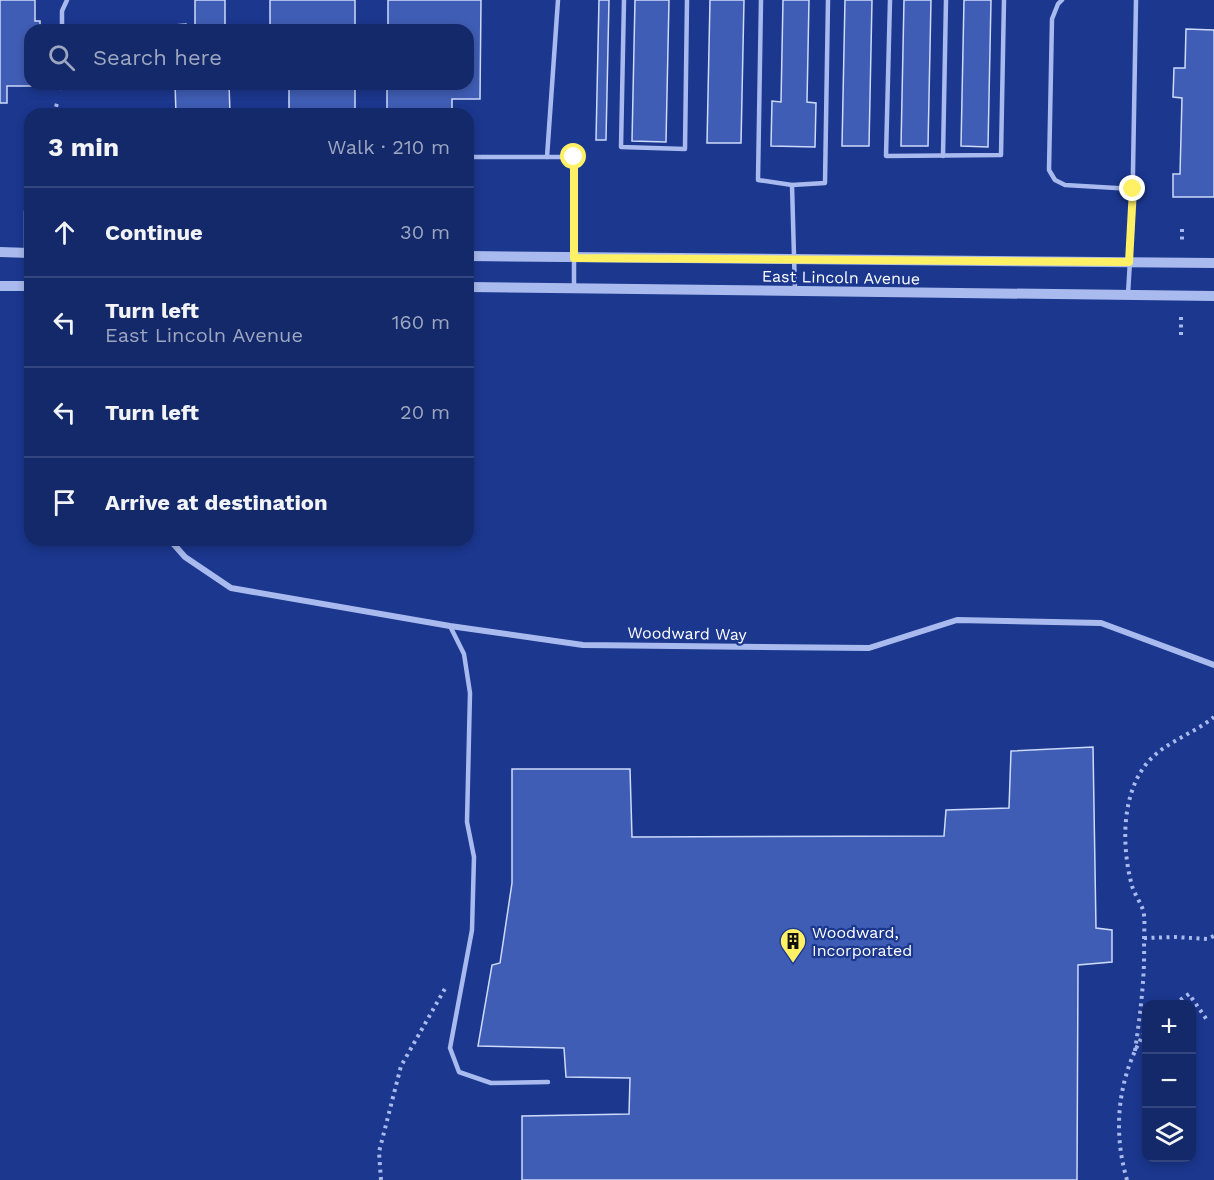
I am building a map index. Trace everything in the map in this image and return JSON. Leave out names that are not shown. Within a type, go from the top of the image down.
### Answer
[{"type":"street","points":[[0,252],[24,253]]},
{"type":"street","name":"East Lincoln Avenue","points":[[474,256],[1214,263]]},
{"type":"street","points":[[0,286],[24,286]]},
{"type":"street","name":"East Lincoln Avenue","points":[[474,287],[1214,296]]},
{"type":"street","name":"Woodward Way","points":[[175,546],[185,557],[231,588],[450,626],[583,645],[869,648],[957,620],[1101,623],[1214,665]]},
{"type":"lane","points":[[62,24],[62,10],[67,0]]},
{"type":"lane","points":[[547,157],[558,0]]},
{"type":"lane","points":[[624,0],[621,147],[685,149],[687,0]]},
{"type":"lane","points":[[761,0],[758,180],[792,185],[825,183],[828,0]]},
{"type":"lane","points":[[890,0],[885,156],[1001,155],[1004,0]]},
{"type":"lane","points":[[943,156],[946,0]]},
{"type":"lane","points":[[1062,0],[1052,19],[1049,170],[1055,180],[1065,185],[1133,189]]},
{"type":"lane","points":[[1128,295],[1133,189],[1136,0]]},
{"type":"lane","points":[[474,157],[574,157],[574,288]]},
{"type":"lane","points":[[792,185],[795,291]]},
{"type":"lane","points":[[450,626],[464,654],[470,693],[467,822],[474,856],[472,930],[450,1048],[459,1072],[491,1083],[548,1082]]},
{"type":"path","points":[[1182,229],[1182,244]]},
{"type":"path","points":[[1181,317],[1181,335]]},
{"type":"path","points":[[1135,1051],[1145,976],[1144,913],[1136,899],[1127,861],[1125,840],[1130,799],[1136,781],[1153,756],[1214,717]]},
{"type":"path","points":[[1144,938],[1207,939],[1214,936]]},
{"type":"path","points":[[381,1180],[379,1152],[400,1066],[452,975]]},
{"type":"path","points":[[1181,1000],[1189,994],[1193,1000]]},
{"type":"path","points":[[1196,1004],[1207,1020]]},
{"type":"path","points":[[1127,1180],[1121,1160],[1119,1103],[1126,1074],[1142,1038]]},
{"type":"building","points":[[0,0],[35,0],[35,21],[40,21],[40,24],[24,24],[24,86],[7,86],[7,103],[0,103]]},
{"type":"building","points":[[195,0],[225,0],[225,24],[195,24]]},
{"type":"building","points":[[270,0],[355,0],[355,24],[270,24]]},
{"type":"building","points":[[388,0],[481,0],[480,99],[452,99],[452,108],[387,108],[387,90],[474,90],[474,24],[388,24]]},
{"type":"building","points":[[599,0],[609,0],[606,140],[596,140]]},
{"type":"building","points":[[635,0],[669,0],[666,142],[632,141]]},
{"type":"building","points":[[710,0],[744,0],[741,143],[707,143]]},
{"type":"building","points":[[783,0],[809,0],[807,102],[816,103],[815,147],[771,146],[772,101],[781,102]]},
{"type":"building","points":[[845,0],[872,0],[869,146],[842,146]]},
{"type":"building","points":[[904,0],[931,0],[928,146],[901,146]]},
{"type":"building","points":[[964,0],[991,0],[988,147],[961,146]]},
{"type":"building","points":[[1186,29],[1214,30],[1214,197],[1173,197],[1173,174],[1180,174],[1182,98],[1173,97],[1174,68],[1185,68]]},
{"type":"building","points":[[175,90],[229,90],[230,108],[176,108]]},
{"type":"building","points":[[289,90],[355,90],[355,108],[289,108]]},
{"type":"building","name":"Woodward, Incorporated","points":[[1093,747],[1096,928],[1112,930],[1112,962],[1078,965],[1077,1180],[522,1180],[522,1116],[629,1114],[630,1078],[566,1077],[564,1048],[478,1046],[492,965],[500,963],[512,883],[512,769],[630,769],[632,837],[944,836],[946,810],[1009,808],[1011,751]]},
{"type":"place","name":"Woodward, Incorporated","points":[[793,964]]},
{"type":"route","points":[[574,157],[574,258],[1129,262],[1133,189]]}]
